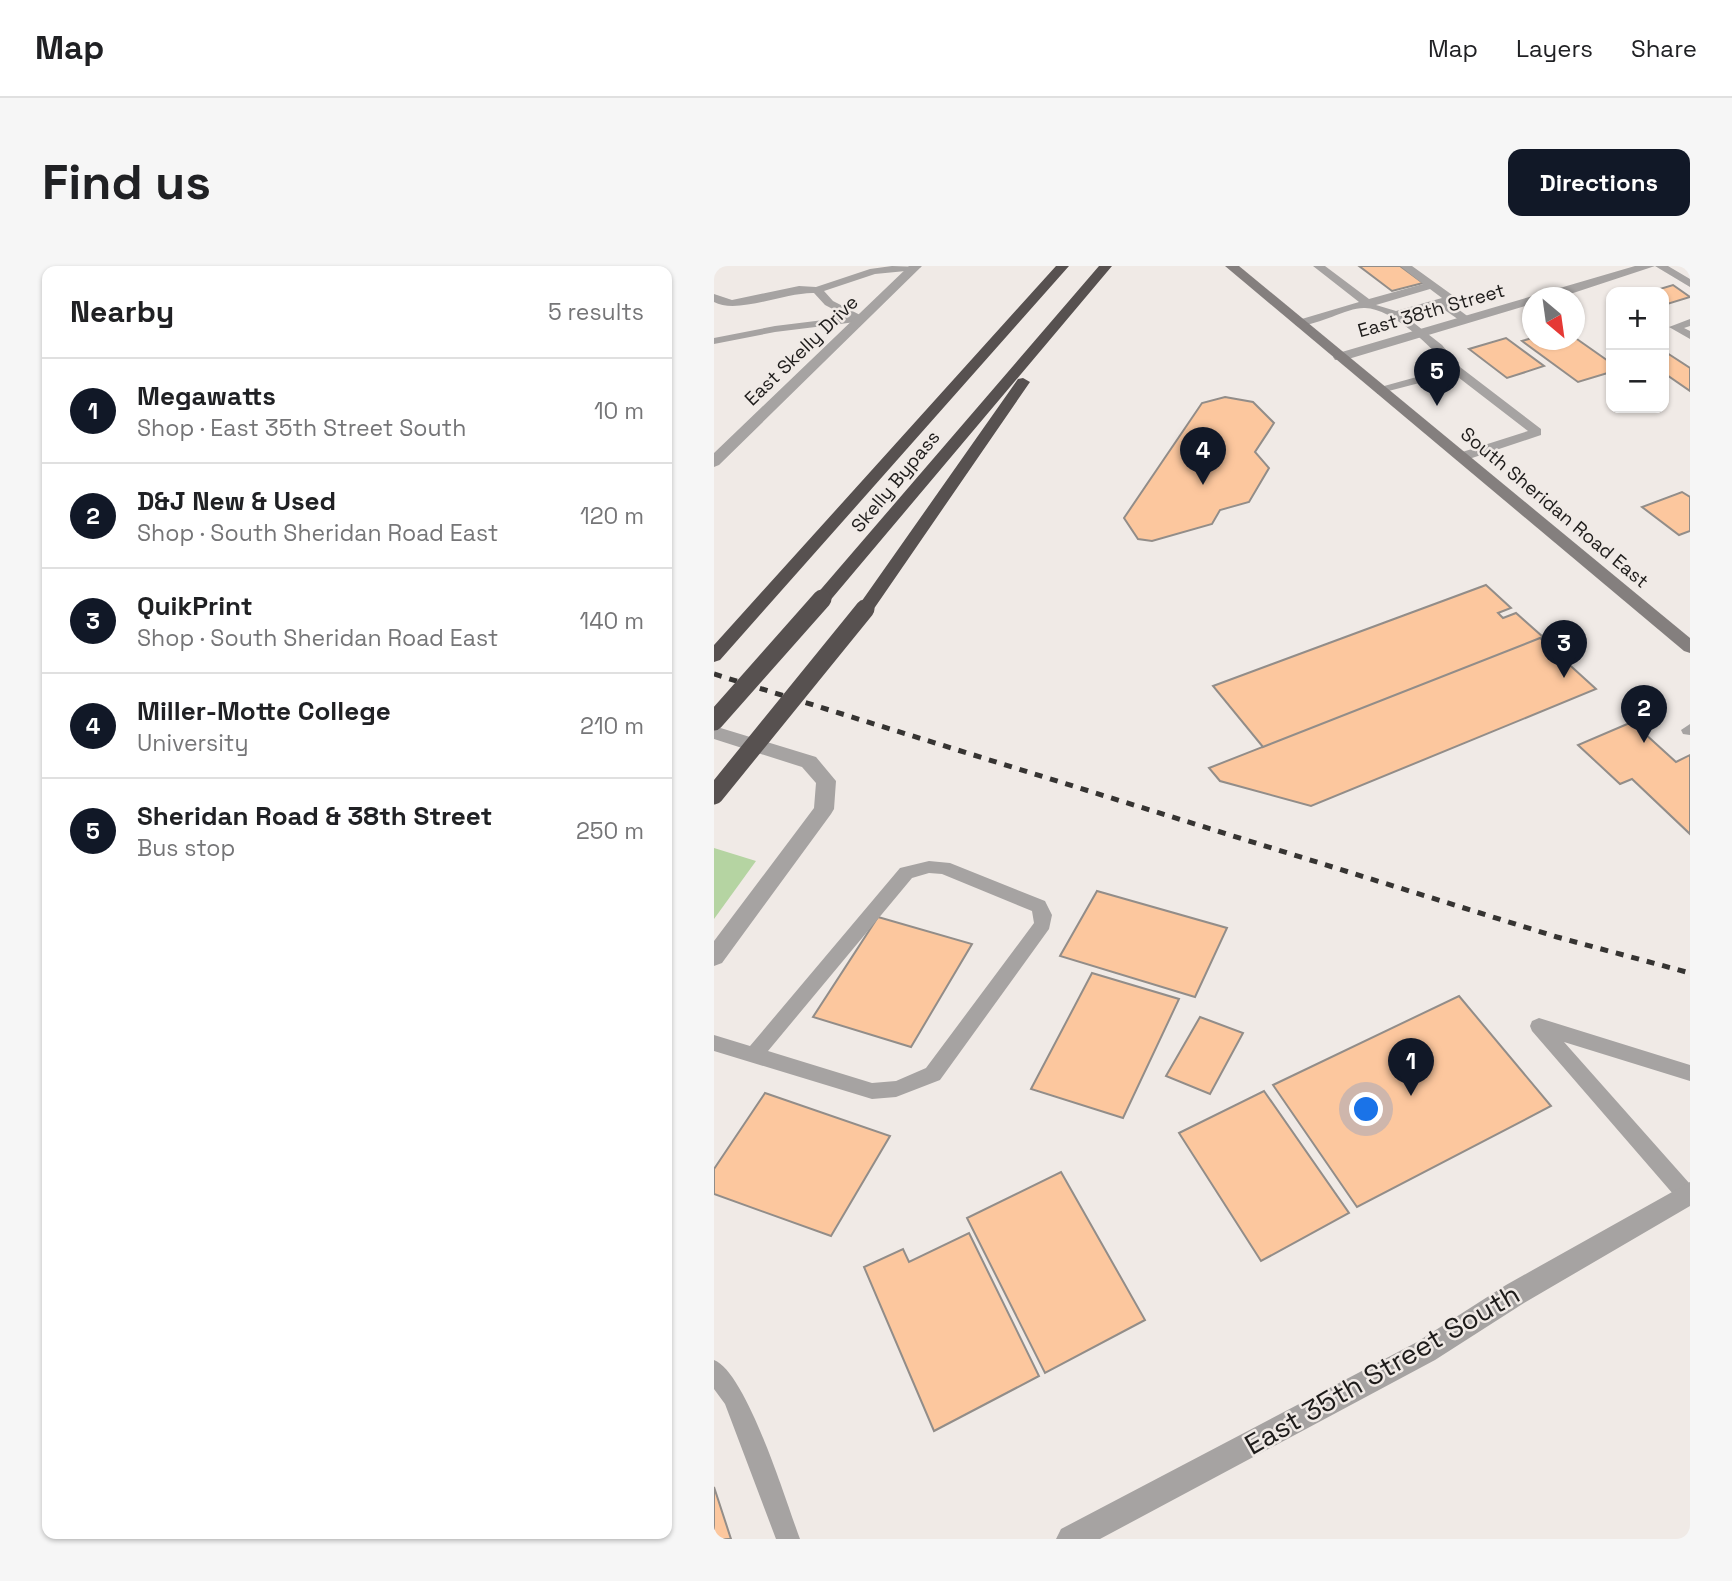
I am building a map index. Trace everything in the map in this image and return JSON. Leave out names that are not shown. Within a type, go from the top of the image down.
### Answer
[{"type":"highway","name":"Skelly Bypass","points":[[714,656],[1063,266]]},
{"type":"highway","name":"Skelly Bypass","points":[[714,721],[822,599],[1106,266]]},
{"type":"highway","points":[[714,795],[865,609],[1092,282]]},
{"type":"main road","name":"South Sheridan Road East","points":[[1231,266],[1690,647]]},
{"type":"street","name":"East Skelly Drive","points":[[714,462],[916,266]]},
{"type":"street","points":[[1579,287],[1649,266]]},
{"type":"street","name":"East 38th Street","points":[[1340,357],[1522,303]]},
{"type":"street","points":[[714,732],[809,762],[826,781],[824,809],[714,957]]},
{"type":"street","name":"East 35th Street South","points":[[1071,1539],[1426,1350],[1515,1294],[1688,1194]]},
{"type":"lane","points":[[714,297],[721,302],[733,303],[799,289],[817,290],[874,271],[916,266]]},
{"type":"lane","points":[[1318,266],[1366,303],[1396,315],[1438,347],[1456,370],[1537,432],[1461,457]]},
{"type":"lane","points":[[1396,315],[1451,299],[1405,266]]},
{"type":"lane","points":[[1660,266],[1690,284]]},
{"type":"lane","points":[[1299,323],[1432,285]]},
{"type":"lane","points":[[817,290],[830,303],[860,319]]},
{"type":"lane","points":[[1441,302],[1466,320]]},
{"type":"lane","points":[[714,341],[775,329],[860,319]]},
{"type":"lane","points":[[1690,322],[1675,327],[1690,337]]},
{"type":"lane","points":[[1381,391],[1456,370]]},
{"type":"lane","points":[[714,1042],[754,1055],[872,1091],[889,1093],[920,1080],[933,1073],[1043,925],[1039,905],[944,868],[929,867],[906,873],[754,1055]]},
{"type":"lane","points":[[1688,1194],[1539,1026],[1690,1073]]},
{"type":"lane","points":[[714,1371],[734,1397],[788,1539]]},
{"type":"green space","points":[[714,848],[756,861],[714,919]]},
{"type":"building","points":[[1359,266],[1400,266],[1423,283],[1392,291]]},
{"type":"building","points":[[1673,285],[1690,297],[1669,303],[1669,287],[1666,287]]},
{"type":"building","points":[[1506,338],[1544,366],[1507,378],[1469,349]]},
{"type":"building","points":[[1585,345],[1606,359],[1606,374],[1578,382],[1534,350],[1585,350]]},
{"type":"building","points":[[1669,354],[1690,368],[1690,391],[1669,376]]},
{"type":"building","points":[[1225,397],[1253,402],[1274,423],[1255,452],[1269,468],[1249,502],[1220,510],[1212,524],[1152,541],[1138,539],[1124,518],[1202,403]]},
{"type":"building","points":[[1682,492],[1690,497],[1690,531],[1679,535],[1642,507]]},
{"type":"building","points":[[1486,585],[1511,608],[1498,613],[1503,618],[1516,613],[1543,637],[1263,747],[1213,686]]},
{"type":"building","points":[[1540,638],[1596,689],[1311,806],[1220,781],[1209,768]]},
{"type":"building","points":[[1632,722],[1676,762],[1690,755],[1690,834],[1632,779],[1620,784],[1578,745]]},
{"type":"building","points":[[1097,891],[1227,928],[1195,997],[1060,956]]},
{"type":"building","points":[[878,917],[972,944],[911,1047],[813,1017]]},
{"type":"building","points":[[1092,973],[1179,999],[1123,1118],[1031,1089]]},
{"type":"building","points":[[1459,996],[1551,1106],[1357,1207],[1273,1085]]},
{"type":"building","points":[[1200,1017],[1243,1033],[1210,1094],[1166,1076]]},
{"type":"building","points":[[1264,1091],[1349,1213],[1261,1261],[1179,1133]]},
{"type":"building","points":[[765,1093],[890,1136],[831,1236],[714,1194],[714,1169]]},
{"type":"building","points":[[1061,1172],[1145,1320],[1045,1373],[967,1218]]},
{"type":"building","points":[[969,1233],[1039,1376],[934,1431],[864,1267],[903,1249],[909,1262]]},
{"type":"building","points":[[714,1487],[731,1539],[714,1539]]},
{"type":"railway","points":[[714,674],[1557,937],[1690,973]]},
{"type":"place","name":"Sheridan Road & 38th Street","points":[[1437,406]]},
{"type":"place","name":"Miller-Motte College","points":[[1203,485]]},
{"type":"place","name":"QuikPrint","points":[[1564,678]]},
{"type":"place","name":"D&J New & Used","points":[[1644,743]]},
{"type":"place","name":"Megawatts","points":[[1411,1096]]}]
